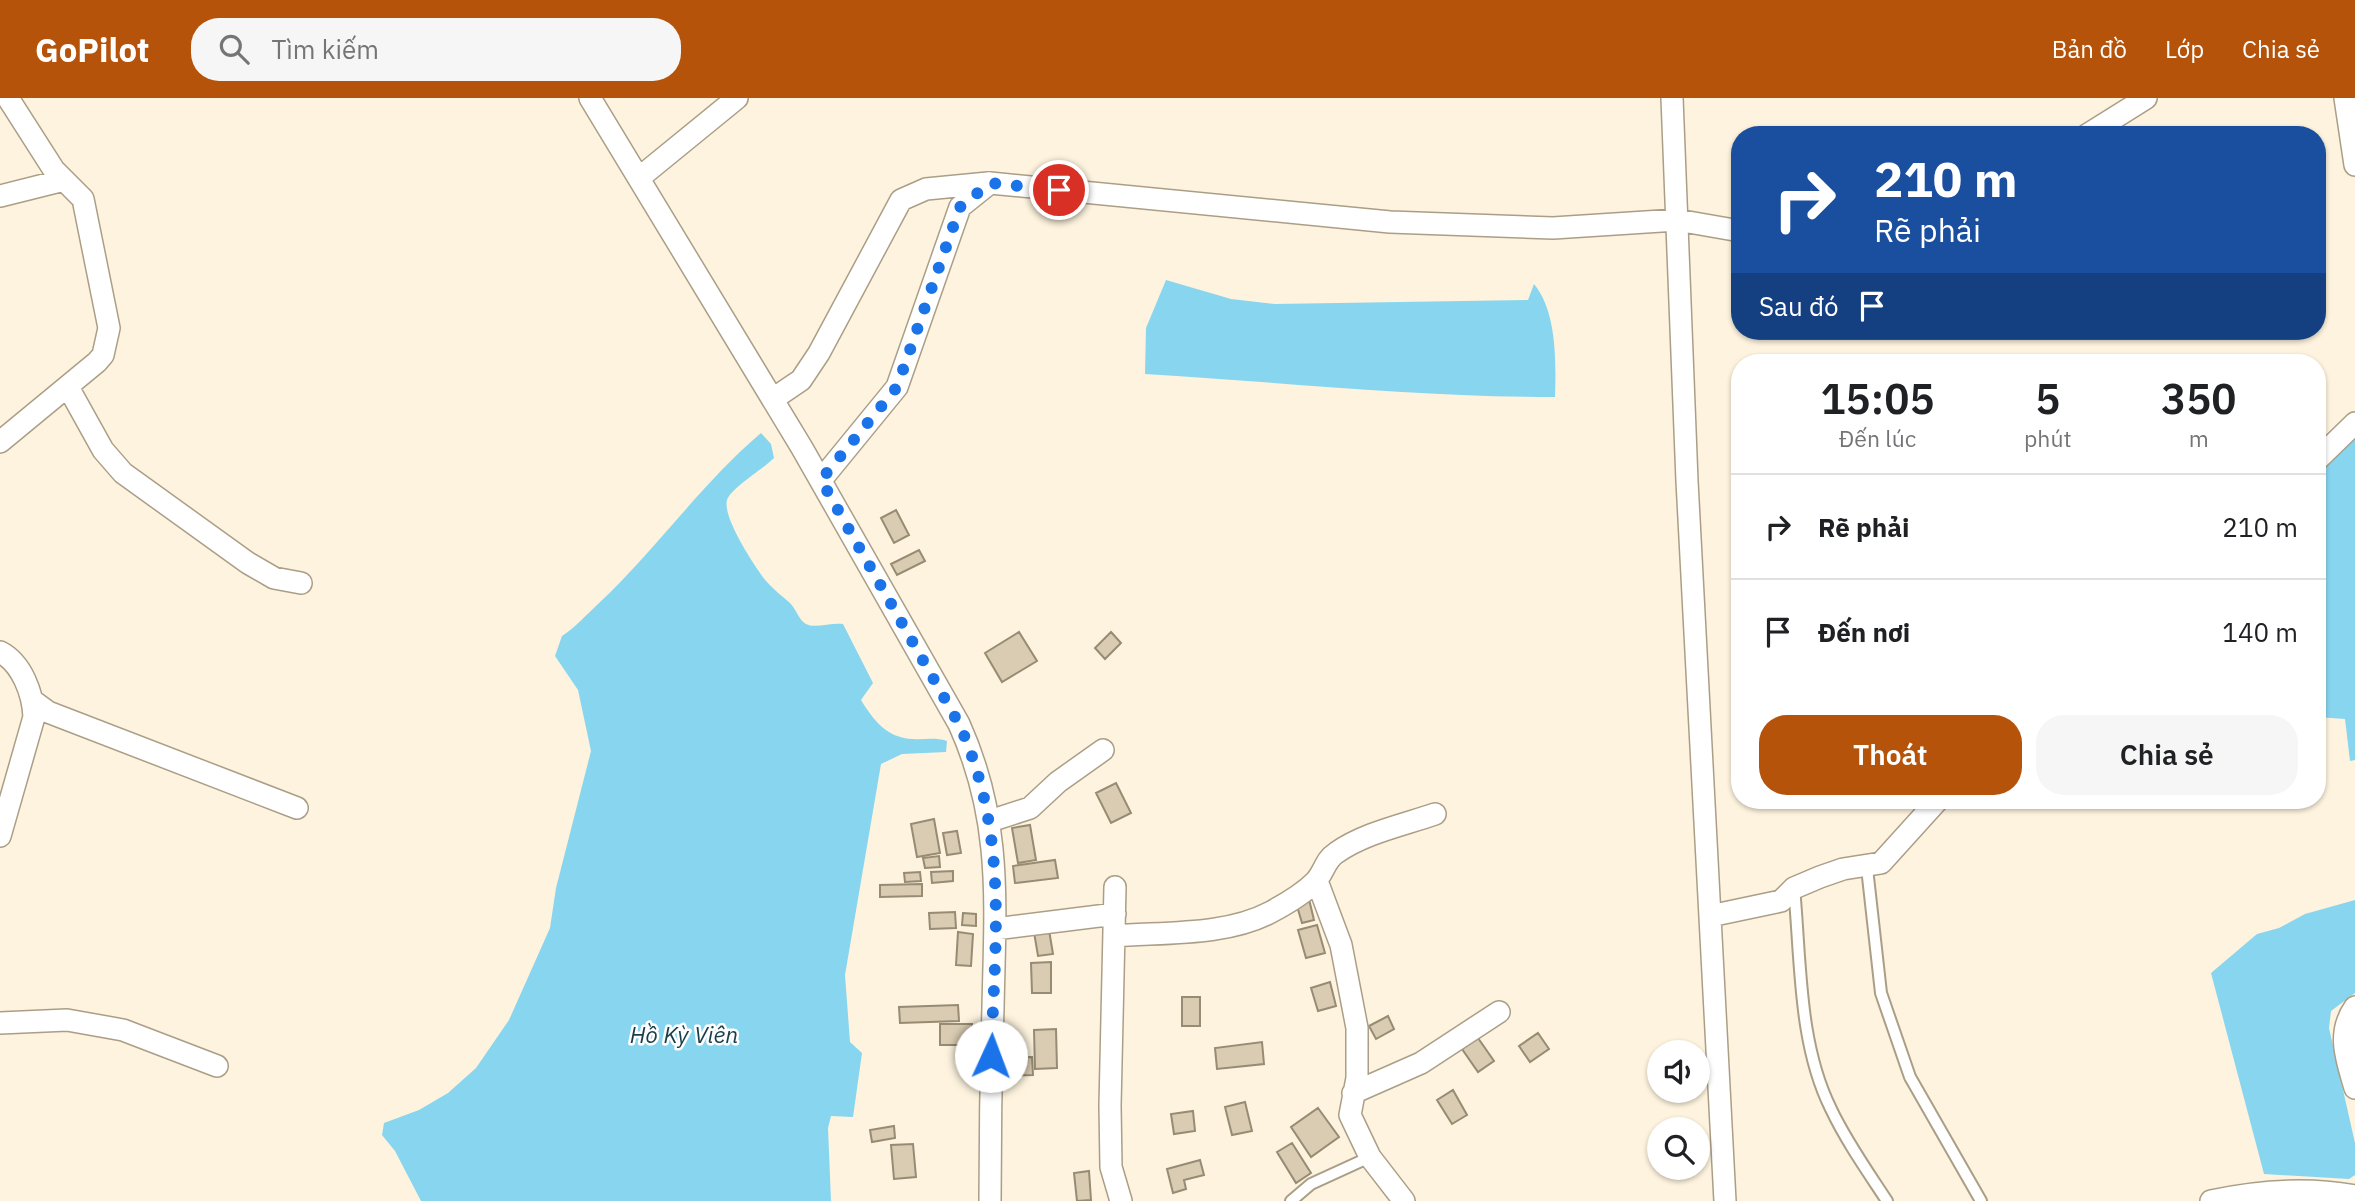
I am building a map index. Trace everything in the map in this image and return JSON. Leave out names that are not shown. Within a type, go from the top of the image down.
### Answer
[{"type":"street","points":[[0,442],[103,355],[109,328],[83,199],[54,170],[8,98]]},
{"type":"street","points":[[590,98],[821,480],[959,724],[977,765],[990,821],[996,878],[990,1201]]},
{"type":"street","points":[[639,178],[737,98]]},
{"type":"street","points":[[1672,98],[1725,1201]]},
{"type":"street","points":[[2101,126],[2146,98]]},
{"type":"street","points":[[2346,99],[2355,164]]},
{"type":"street","points":[[0,196],[64,180]]},
{"type":"street","points":[[773,399],[801,380],[819,354],[901,200],[926,188],[990,183],[1390,222],[1553,228],[1677,220],[1731,229]]},
{"type":"street","points":[[821,480],[897,387],[960,207],[990,183]]},
{"type":"street","points":[[68,387],[103,450],[123,473],[248,563],[274,578],[301,583]]},
{"type":"street","points":[[2326,451],[2355,423]]},
{"type":"street","points":[[0,652],[27,683],[33,701],[34,717],[0,836]]},
{"type":"street","points":[[33,701],[48,712],[297,808]]},
{"type":"street","points":[[990,821],[1030,808],[1059,782],[1103,750]]},
{"type":"street","points":[[1710,916],[1781,901],[1794,888],[1843,869],[1867,868],[1881,863],[1930,809]]},
{"type":"street","points":[[1114,936],[1198,930],[1246,922],[1270,912],[1317,881],[1328,859],[1337,852],[1356,842],[1435,814]]},
{"type":"street","points":[[1317,881],[1340,945],[1356,1028],[1357,1078],[1350,1115],[1370,1157],[1404,1201]]},
{"type":"street","points":[[1115,887],[1111,1167],[1121,1201]]},
{"type":"street","points":[[995,929],[1115,914]]},
{"type":"street","points":[[2355,1007],[2344,1031],[2343,1045],[2355,1088]]},
{"type":"street","points":[[1353,1093],[1421,1063],[1499,1012]]},
{"type":"street","points":[[0,1023],[67,1020],[124,1030],[217,1066]]},
{"type":"street","points":[[2211,1201],[2246,1193],[2306,1191],[2355,1196]]},
{"type":"lane","points":[[1867,868],[1881,993],[1910,1077],[1981,1201]]},
{"type":"lane","points":[[1794,888],[1806,1009],[1817,1072],[1831,1109],[1887,1201]]},
{"type":"lane","points":[[1291,1201],[1311,1184],[1370,1157]]},
{"type":"water","points":[[1166,280],[1231,299],[1275,304],[1528,300],[1534,284],[1547,308],[1554,338],[1555,397],[1401,392],[1145,374],[1146,328]]},
{"type":"water","name":"Hồ Kỳ Viên","points":[[761,433],[771,444],[774,458],[735,490],[727,500],[729,518],[748,554],[766,581],[790,603],[806,624],[843,624],[873,683],[861,700],[882,727],[904,738],[947,741],[946,752],[902,754],[881,764],[845,975],[850,1042],[862,1053],[853,1117],[831,1116],[828,1128],[831,1201],[421,1201],[395,1151],[382,1135],[384,1123],[419,1110],[448,1093],[476,1068],[509,1020],[550,928],[556,888],[591,751],[578,690],[555,656],[562,636],[619,583],[718,474]]},
{"type":"water","points":[[2355,434],[2355,760],[2350,761],[2345,719],[2326,718],[2326,461]]},
{"type":"water","points":[[2355,900],[2355,993],[2331,1011],[2329,1028],[2355,1143],[2355,1175],[2349,1179],[2264,1174],[2211,973],[2257,934],[2279,928],[2305,914]]},
{"type":"building","points":[[896,510],[909,535],[894,543],[881,518]]},
{"type":"building","points":[[919,550],[925,561],[897,575],[891,564]]},
{"type":"building","points":[[1019,632],[1037,661],[1002,682],[985,653]]},
{"type":"building","points":[[1111,632],[1121,643],[1105,659],[1095,648]]},
{"type":"building","points":[[1116,783],[1131,813],[1111,823],[1096,793]]},
{"type":"building","points":[[934,819],[940,853],[917,857],[911,824]]},
{"type":"building","points":[[1030,825],[1036,860],[1018,863],[1012,828]]},
{"type":"building","points":[[957,831],[961,853],[947,855],[943,833]]},
{"type":"building","points":[[939,856],[940,867],[925,868],[923,858]]},
{"type":"building","points":[[1055,860],[1058,878],[1015,883],[1013,866]]},
{"type":"building","points":[[953,871],[953,881],[932,883],[931,872]]},
{"type":"building","points":[[920,872],[921,881],[905,882],[904,873]]},
{"type":"building","points":[[922,884],[922,896],[880,897],[880,885]]},
{"type":"building","points":[[1307,891],[1314,920],[1302,923],[1297,906]]},
{"type":"building","points":[[955,912],[956,928],[930,929],[929,913]]},
{"type":"building","points":[[963,913],[976,914],[976,926],[962,925]]},
{"type":"building","points":[[1048,924],[1053,954],[1038,956],[1033,926]]},
{"type":"building","points":[[1317,925],[1325,953],[1306,958],[1298,930]]},
{"type":"building","points":[[958,932],[973,934],[971,966],[956,965]]},
{"type":"building","points":[[1051,962],[1051,993],[1032,993],[1031,963]]},
{"type":"building","points":[[1330,982],[1336,1006],[1318,1011],[1311,988]]},
{"type":"building","points":[[1182,997],[1200,997],[1200,1026],[1182,1026]]},
{"type":"building","points":[[958,1005],[959,1021],[900,1023],[899,1007]]},
{"type":"building","points":[[1388,1016],[1394,1029],[1376,1039],[1369,1026]]},
{"type":"building","points":[[940,1024],[972,1024],[972,1045],[940,1045]]},
{"type":"building","points":[[1056,1029],[1057,1068],[1035,1069],[1034,1030]]},
{"type":"building","points":[[1538,1033],[1549,1049],[1530,1062],[1519,1046]]},
{"type":"building","points":[[1478,1038],[1494,1061],[1478,1072],[1462,1049]]},
{"type":"building","points":[[1262,1042],[1264,1064],[1217,1069],[1215,1048]]},
{"type":"building","points":[[1032,1057],[1033,1075],[995,1076],[994,1058]]},
{"type":"building","points":[[1453,1090],[1467,1115],[1452,1124],[1437,1100]]},
{"type":"building","points":[[1245,1102],[1252,1131],[1232,1135],[1225,1107]]},
{"type":"building","points":[[1318,1108],[1339,1137],[1311,1157],[1291,1127]]},
{"type":"building","points":[[1193,1111],[1195,1131],[1174,1134],[1171,1114]]},
{"type":"building","points":[[894,1126],[895,1138],[872,1142],[870,1130]]},
{"type":"building","points":[[1292,1143],[1311,1173],[1296,1183],[1277,1152]]},
{"type":"building","points":[[913,1144],[916,1177],[894,1179],[891,1145]]},
{"type":"building","points":[[1200,1160],[1204,1175],[1184,1180],[1186,1189],[1173,1193],[1167,1169]]},
{"type":"building","points":[[1089,1171],[1091,1200],[1077,1201],[1074,1173]]},
{"type":"route","points":[[991,1056],[996,878],[990,821],[977,765],[959,724],[821,480],[897,387],[960,207],[990,183],[1001,182],[1059,190]]}]
